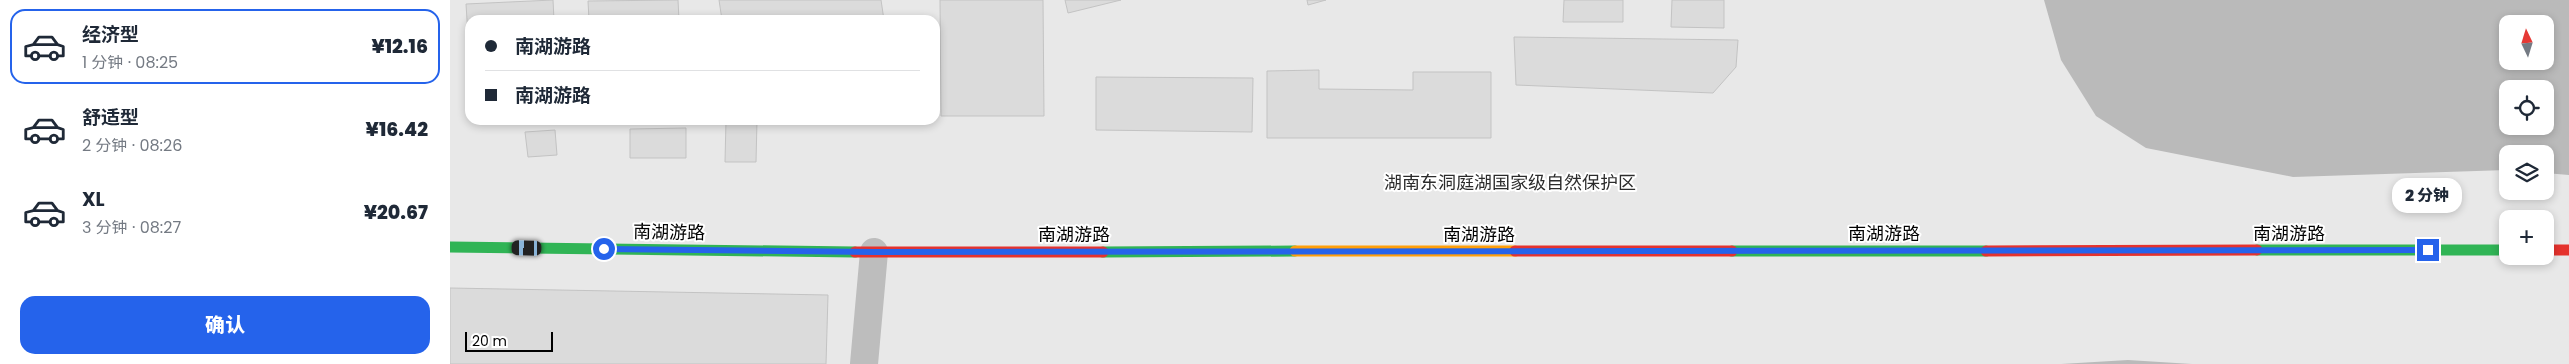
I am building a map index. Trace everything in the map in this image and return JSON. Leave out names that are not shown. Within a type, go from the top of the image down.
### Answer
[{"type":"street","name":"南湖游路","points":[[450,247],[874,252],[2499,250]]},
{"type":"street","points":[[2554,250],[2569,250]]},
{"type":"street","points":[[864,364],[874,252]]},
{"type":"green space","name":"湖南东洞庭湖国家级自然保护区","points":[[450,0],[2569,0],[2569,364],[450,364]]},
{"type":"shaded area","points":[[2044,0],[2569,0],[2569,175],[2554,174],[2554,145],[2499,145],[2499,170],[2293,177],[2146,148],[2096,116],[2061,60]]},
{"type":"shaded area","points":[[2128,360],[2192,364],[2061,364]]},
{"type":"building","points":[[553,0],[554,15],[467,15],[466,4]]},
{"type":"building","points":[[678,0],[679,15],[589,15],[588,1]]},
{"type":"building","points":[[719,0],[881,0],[883,15],[721,15]]},
{"type":"building","points":[[940,0],[1043,0],[1044,116],[941,116]]},
{"type":"building","points":[[1065,0],[1121,0],[1068,13]]},
{"type":"building","points":[[1307,0],[1326,0],[1308,5]]},
{"type":"building","points":[[1564,0],[1623,0],[1623,22],[1563,22]]},
{"type":"building","points":[[1672,0],[1724,0],[1724,28],[1671,27]]},
{"type":"building","points":[[1514,37],[1738,40],[1736,67],[1713,93],[1516,85]]},
{"type":"building","points":[[1319,70],[1319,89],[1413,90],[1413,72],[1491,72],[1491,138],[1267,138],[1267,71]]},
{"type":"building","points":[[1096,77],[1253,78],[1252,132],[1096,130]]},
{"type":"building","points":[[726,125],[757,125],[756,162],[725,162]]},
{"type":"building","points":[[686,128],[686,158],[630,158],[630,129]]},
{"type":"building","points":[[555,130],[557,155],[528,157],[525,132]]},
{"type":"building","points":[[450,288],[828,295],[826,364],[450,364]]},
{"type":"traffic: fast","points":[[450,247],[855,252]]},
{"type":"traffic: fast","points":[[2257,250],[2499,250]]},
{"type":"traffic: fast","points":[[1103,252],[1295,251]]},
{"type":"traffic: fast","points":[[1732,251],[1986,251]]},
{"type":"traffic: slow","points":[[1295,251],[1515,251]]},
{"type":"traffic: jam","points":[[1986,251],[2257,250]]},
{"type":"traffic: jam","points":[[2554,250],[2569,250]]},
{"type":"traffic: jam","points":[[1515,251],[1732,251]]},
{"type":"traffic: jam","points":[[855,252],[1103,252]]},
{"type":"route","points":[[604,249],[874,252],[2428,250]]}]
